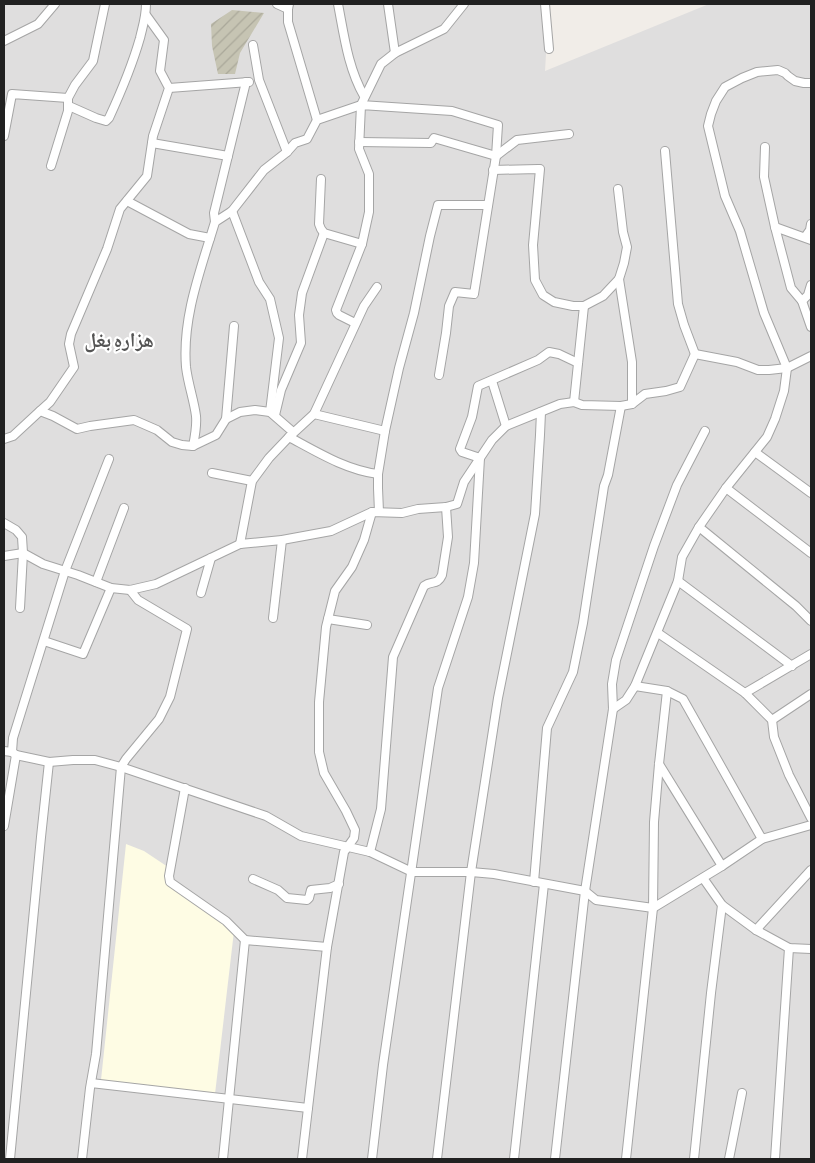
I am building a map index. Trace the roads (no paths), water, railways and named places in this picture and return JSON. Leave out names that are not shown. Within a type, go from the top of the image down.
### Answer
[{"type":"street","points":[[4,41],[38,24],[55,4]]},
{"type":"street","points":[[51,166],[68,102],[75,85],[93,61],[104,4]]},
{"type":"street","points":[[4,136],[12,94],[68,102],[96,118],[106,121],[125,84],[137,50],[146,16],[146,4]]},
{"type":"street","points":[[277,4],[288,6],[288,22],[317,120]]},
{"type":"street","points":[[338,4],[346,46],[358,84],[364,96]]},
{"type":"street","points":[[388,4],[395,53]]},
{"type":"street","points":[[355,323],[336,313],[336,310],[362,244],[369,212],[369,174],[359,149],[361,105],[364,96],[381,64],[395,53],[444,29],[464,4]]},
{"type":"street","points":[[545,4],[549,49]]},
{"type":"street","points":[[4,439],[13,436],[50,402],[74,367],[69,344],[71,334],[107,249],[120,209],[147,176],[153,136],[169,88],[160,71],[164,40],[146,16]]},
{"type":"street","points":[[253,45],[259,80],[287,152]]},
{"type":"street","points":[[613,708],[626,700],[635,686],[678,581],[682,557],[699,527],[726,488],[767,437],[784,392],[787,368],[764,313],[740,231],[725,196],[708,126],[716,101],[725,87],[742,78],[757,72],[778,70],[795,81],[804,84],[811,83]]},
{"type":"street","points":[[169,88],[259,80]]},
{"type":"street","points":[[194,446],[196,415],[186,368],[186,332],[193,294],[215,222],[214,213],[246,82]]},
{"type":"street","points":[[215,222],[232,211],[264,170],[296,143],[307,139],[317,120],[361,105],[452,111],[498,124],[496,156],[474,294],[455,292],[449,306],[439,376]]},
{"type":"street","points":[[496,156],[517,140],[569,134]]},
{"type":"street","points":[[359,142],[431,142],[434,138],[496,156]]},
{"type":"street","points":[[152,143],[228,156]]},
{"type":"street","points":[[765,147],[764,177],[774,228],[791,288],[802,301],[811,327]]},
{"type":"street","points":[[4,556],[23,553],[43,564],[112,588],[130,590],[156,584],[240,544],[282,540],[331,530],[375,512],[402,513],[457,504],[464,482],[492,440],[506,426],[560,404],[574,402],[582,405],[621,406],[632,404],[645,394],[680,387],[695,354],[678,304],[665,151]]},
{"type":"street","points":[[493,170],[538,168],[540,170],[533,245],[536,280],[543,295],[554,302],[573,306],[584,306],[603,296],[619,279],[627,247],[623,232],[618,189]]},
{"type":"street","points":[[321,179],[319,224],[321,229],[324,232],[362,244]]},
{"type":"street","points":[[126,201],[189,234],[210,238]]},
{"type":"street","points":[[302,1159],[328,947],[344,852],[354,838],[355,830],[324,773],[319,752],[318,702],[326,627],[335,592],[352,567],[375,512],[378,474],[399,368],[414,313],[438,206],[488,205]]},
{"type":"street","points":[[232,211],[259,282],[270,299],[279,338],[272,413]]},
{"type":"street","points":[[774,228],[808,239],[811,224]]},
{"type":"street","points":[[272,413],[301,343],[299,315],[302,293],[324,232]]},
{"type":"street","points":[[619,279],[632,362],[632,404]]},
{"type":"street","points":[[802,301],[808,295],[811,285]]},
{"type":"street","points":[[240,544],[252,481],[269,458],[291,434],[314,414],[355,323],[376,287]]},
{"type":"street","points":[[574,402],[584,306]]},
{"type":"street","points":[[40,411],[77,429],[134,420],[156,430],[172,442],[194,446],[216,435],[226,419],[234,326]]},
{"type":"street","points":[[480,458],[462,452],[460,449],[472,418],[478,386],[538,360],[549,352],[559,354],[578,363]]},
{"type":"street","points":[[695,354],[737,362],[758,370],[787,368],[811,356]]},
{"type":"street","points":[[492,381],[506,426]]},
{"type":"street","points":[[534,882],[546,728],[573,672],[583,623],[604,486],[608,475],[621,406]]},
{"type":"street","points":[[226,419],[240,412],[255,410],[272,413],[291,434],[336,462],[365,472],[378,474]]},
{"type":"street","points":[[436,1159],[472,872],[498,698],[535,514],[540,412]]},
{"type":"street","points":[[314,414],[386,432]]},
{"type":"street","points":[[555,1159],[585,891],[613,708],[612,684],[616,660],[654,546],[677,485],[705,430]]},
{"type":"street","points":[[755,452],[811,493]]},
{"type":"street","points":[[372,1159],[383,1065],[438,688],[468,597],[474,564],[480,458]]},
{"type":"street","points":[[4,826],[13,738],[65,571],[109,459]]},
{"type":"street","points":[[212,473],[252,481]]},
{"type":"street","points":[[726,488],[811,553]]},
{"type":"street","points":[[370,852],[381,809],[393,657],[424,586],[439,580],[442,575],[448,537],[446,507]]},
{"type":"street","points":[[96,582],[124,508]]},
{"type":"street","points":[[4,523],[16,530],[22,537],[20,608]]},
{"type":"street","points":[[699,527],[796,606],[811,621]]},
{"type":"street","points":[[273,618],[282,540]]},
{"type":"street","points":[[201,593],[211,558]]},
{"type":"street","points":[[678,581],[792,666]]},
{"type":"street","points":[[44,641],[83,654],[112,588]]},
{"type":"street","points":[[82,1159],[96,1054],[121,767],[159,719],[170,696],[187,629],[138,600],[130,590]]},
{"type":"street","points":[[328,619],[367,625]]},
{"type":"street","points":[[658,633],[745,693],[772,720],[774,736],[811,818]]},
{"type":"street","points":[[745,693],[811,654]]},
{"type":"street","points":[[635,686],[667,691],[682,700],[762,840]]},
{"type":"street","points":[[626,1159],[652,908],[654,822],[667,691]]},
{"type":"street","points":[[772,720],[811,694]]},
{"type":"street","points":[[11,753],[49,762],[95,760],[121,767],[266,816],[301,836],[370,852],[412,872],[494,874],[585,891],[596,900],[652,908],[704,878],[762,840],[811,825]]},
{"type":"street","points":[[10,1159],[49,762]]},
{"type":"street","points":[[659,764],[722,866]]},
{"type":"street","points":[[185,788],[169,876],[170,882],[226,922],[245,940],[328,947]]},
{"type":"street","points":[[756,930],[811,870]]},
{"type":"street","points":[[704,878],[722,905],[756,930],[789,948],[811,949]]},
{"type":"street","points":[[253,879],[278,890],[286,898],[307,900],[311,890],[330,888],[339,884]]},
{"type":"street","points":[[514,1159],[544,884]]},
{"type":"street","points":[[694,1159],[722,905]]},
{"type":"street","points":[[223,1159],[245,940]]},
{"type":"street","points":[[775,1159],[789,948]]},
{"type":"street","points":[[91,1083],[308,1108]]},
{"type":"street","points":[[729,1159],[742,1093]]},
{"type":"district","name":"هزارهِ بغل","points":[[119,339]]}]
